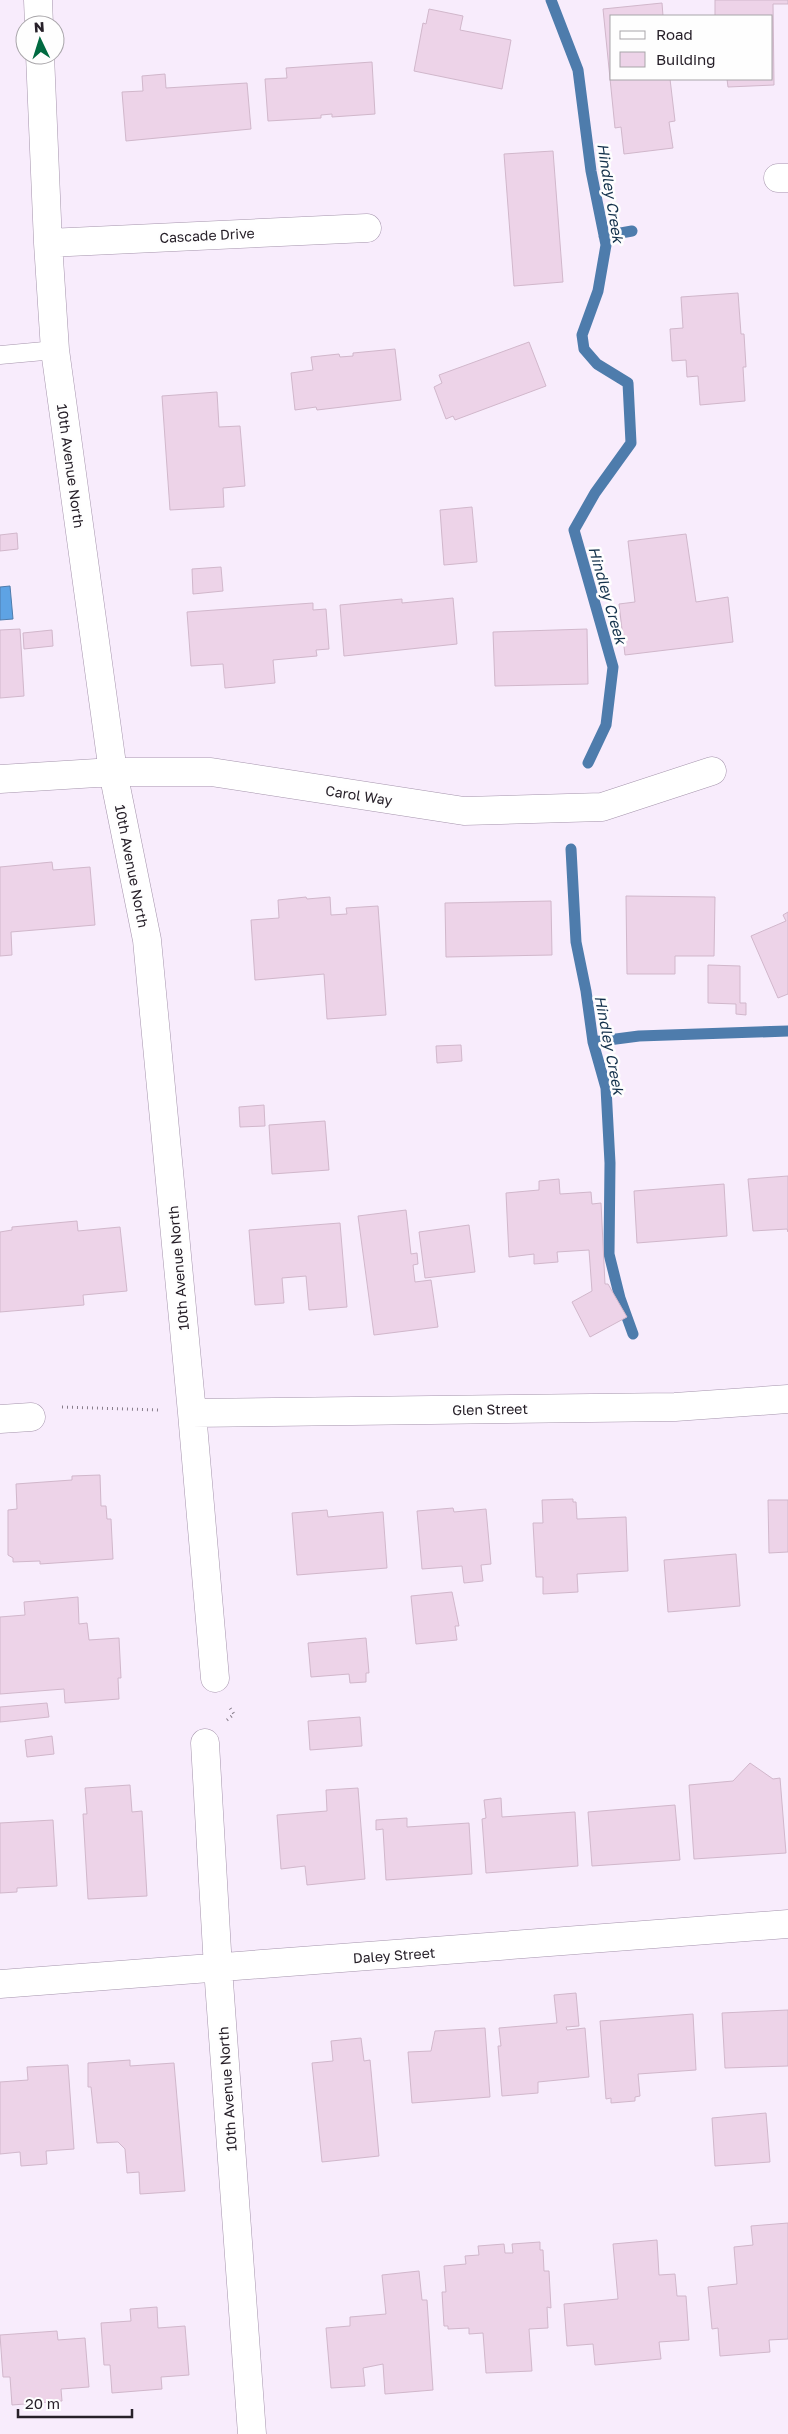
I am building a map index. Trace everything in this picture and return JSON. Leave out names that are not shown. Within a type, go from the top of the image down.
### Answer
[{"type":"street","points":[[38,0],[39,15]]},
{"type":"street","name":"10th Avenue North","points":[[40,65],[48,243],[55,350],[113,772],[147,940],[192,1413],[214,1678]]},
{"type":"street","name":"Cascade Drive","points":[[48,243],[367,228]]},
{"type":"street","name":"Carol Way","points":[[0,779],[113,772],[211,772],[464,811],[602,807],[712,771]]},
{"type":"street","name":"Glen Street","points":[[192,1413],[675,1406],[788,1400]]},
{"type":"street","points":[[0,1419],[31,1417]]},
{"type":"street","name":"10th Avenue North","points":[[205,1743],[218,1968],[252,2434]]},
{"type":"street","name":"Daley Street","points":[[0,1984],[788,1924]]},
{"type":"lane","points":[[0,355],[55,350]]},
{"type":"path","points":[[31,1417],[55,1407],[145,1408],[192,1413]]},
{"type":"water","points":[[10,586],[13,619],[0,620],[0,587]]},
{"type":"building","points":[[715,0],[788,0],[788,4],[773,4],[774,85],[728,87],[727,80],[773,80],[773,15],[715,15]]},
{"type":"building","points":[[662,3],[663,15],[610,15],[610,78],[603,9]]},
{"type":"building","points":[[429,9],[463,16],[460,30],[511,40],[502,89],[414,71],[423,23],[426,24]]},
{"type":"building","points":[[372,62],[375,114],[332,117],[332,114],[321,115],[321,118],[268,121],[265,79],[287,78],[286,68]]},
{"type":"building","points":[[165,74],[166,88],[247,83],[251,129],[126,141],[122,92],[143,91],[142,76]]},
{"type":"building","points":[[610,80],[670,80],[675,121],[669,122],[673,148],[624,154],[621,127],[615,128]]},
{"type":"building","points":[[553,151],[563,282],[514,286],[504,154]]},
{"type":"building","points":[[738,293],[741,334],[744,334],[746,367],[743,367],[745,401],[700,405],[698,376],[687,377],[686,360],[672,361],[670,329],[683,328],[681,297]]},
{"type":"building","points":[[529,342],[546,386],[455,420],[453,416],[446,419],[434,387],[442,383],[439,375]]},
{"type":"building","points":[[395,349],[401,400],[317,410],[316,407],[295,410],[291,373],[313,370],[311,357],[339,354],[340,357],[353,356],[353,353]]},
{"type":"building","points":[[217,392],[219,427],[240,426],[245,486],[223,488],[224,507],[170,510],[162,396]]},
{"type":"building","points":[[472,507],[477,562],[444,565],[440,510]]},
{"type":"building","points":[[17,533],[18,549],[0,551],[0,535]]},
{"type":"building","points":[[686,534],[696,602],[728,597],[733,642],[625,655],[619,604],[635,602],[628,541]]},
{"type":"building","points":[[221,567],[223,591],[193,594],[192,569]]},
{"type":"building","points":[[453,598],[457,644],[344,656],[340,605],[402,599],[402,603]]},
{"type":"building","points":[[313,603],[313,610],[326,609],[329,649],[316,650],[317,656],[273,660],[275,683],[225,688],[223,664],[191,666],[187,612]]},
{"type":"building","points":[[20,629],[24,696],[0,698],[0,630]]},
{"type":"building","points":[[587,629],[588,684],[495,686],[493,632]]},
{"type":"building","points":[[52,630],[53,646],[24,649],[23,633]]},
{"type":"building","points":[[52,862],[53,870],[90,867],[95,925],[11,932],[12,955],[0,956],[0,867]]},
{"type":"building","points":[[626,896],[715,897],[714,956],[675,956],[675,974],[627,974]]},
{"type":"building","points":[[306,897],[307,899],[330,897],[331,915],[347,914],[346,908],[378,906],[386,1015],[327,1019],[324,974],[255,980],[251,920],[279,918],[278,900]]},
{"type":"building","points":[[551,901],[552,955],[446,957],[445,903]]},
{"type":"building","points":[[788,912],[788,994],[778,998],[751,936],[786,921],[783,915]]},
{"type":"building","points":[[708,965],[740,966],[740,1003],[746,1003],[746,1015],[736,1014],[736,1004],[708,1003]]},
{"type":"building","points":[[461,1045],[462,1061],[437,1063],[436,1046]]},
{"type":"building","points":[[264,1105],[265,1126],[240,1127],[239,1107]]},
{"type":"building","points":[[325,1121],[329,1170],[272,1174],[269,1125]]},
{"type":"building","points":[[788,1176],[788,1232],[787,1229],[753,1231],[748,1179]]},
{"type":"building","points":[[559,1179],[560,1194],[591,1192],[592,1204],[601,1203],[605,1284],[608,1284],[627,1317],[590,1337],[572,1302],[592,1291],[589,1250],[557,1252],[558,1262],[534,1264],[534,1254],[509,1257],[506,1193],[539,1190],[539,1181]]},
{"type":"building","points":[[724,1184],[727,1236],[637,1243],[634,1191]]},
{"type":"building","points":[[406,1210],[411,1254],[417,1253],[418,1264],[413,1265],[415,1282],[431,1280],[438,1327],[374,1335],[358,1216]]},
{"type":"building","points":[[77,1221],[78,1231],[120,1227],[127,1291],[83,1295],[84,1305],[0,1312],[0,1232],[12,1230],[12,1227]]},
{"type":"building","points":[[340,1223],[347,1307],[309,1310],[306,1276],[282,1278],[284,1303],[255,1305],[249,1230]]},
{"type":"building","points":[[469,1225],[475,1272],[425,1278],[419,1232]]},
{"type":"building","points":[[100,1475],[101,1506],[106,1506],[107,1519],[111,1519],[113,1559],[40,1564],[40,1561],[13,1562],[13,1558],[8,1555],[8,1510],[17,1509],[16,1484],[72,1480],[72,1476]]},
{"type":"building","points":[[573,1499],[573,1502],[576,1502],[577,1519],[626,1517],[628,1571],[577,1574],[578,1592],[543,1594],[543,1577],[536,1577],[533,1523],[543,1523],[542,1500]]},
{"type":"building","points":[[768,1500],[788,1500],[788,1552],[769,1553]]},
{"type":"building","points":[[453,1508],[454,1512],[486,1509],[491,1564],[481,1565],[483,1581],[464,1583],[462,1566],[422,1569],[417,1511]]},
{"type":"building","points":[[327,1510],[328,1517],[383,1512],[387,1568],[297,1575],[292,1513]]},
{"type":"building","points":[[736,1554],[740,1606],[668,1612],[664,1560]]},
{"type":"building","points":[[452,1592],[459,1626],[455,1626],[457,1640],[416,1644],[411,1596]]},
{"type":"building","points":[[78,1597],[79,1624],[87,1623],[89,1640],[119,1638],[121,1678],[118,1678],[119,1699],[65,1703],[64,1689],[0,1694],[0,1617],[25,1615],[24,1602]]},
{"type":"building","points":[[366,1638],[369,1673],[366,1673],[366,1682],[350,1683],[349,1674],[311,1677],[308,1643]]},
{"type":"building","points":[[47,1703],[49,1717],[0,1722],[0,1707]]},
{"type":"building","points":[[360,1717],[362,1746],[310,1750],[308,1721]]},
{"type":"building","points":[[52,1736],[54,1754],[27,1757],[25,1740]]},
{"type":"building","points":[[750,1763],[773,1779],[780,1778],[786,1853],[694,1859],[689,1785],[733,1781]]},
{"type":"building","points":[[130,1785],[132,1812],[142,1811],[147,1896],[88,1899],[83,1814],[87,1814],[85,1788]]},
{"type":"building","points":[[358,1788],[365,1879],[307,1885],[305,1866],[281,1869],[277,1815],[327,1811],[326,1790]]},
{"type":"building","points":[[501,1798],[502,1817],[575,1812],[578,1866],[486,1873],[482,1819],[486,1818],[484,1800]]},
{"type":"building","points":[[675,1805],[680,1860],[592,1866],[588,1812]]},
{"type":"building","points":[[407,1818],[407,1827],[469,1823],[472,1874],[386,1880],[383,1829],[376,1830],[376,1820]]},
{"type":"building","points":[[53,1820],[57,1886],[17,1888],[17,1892],[0,1893],[0,1823]]},
{"type":"building","points":[[576,1993],[579,2026],[566,2027],[567,2030],[585,2028],[589,2077],[538,2082],[538,2093],[502,2096],[498,2046],[501,2046],[499,2028],[557,2023],[554,1995]]},
{"type":"building","points":[[788,2010],[788,2066],[725,2068],[722,2013]]},
{"type":"building","points":[[693,2014],[696,2070],[638,2074],[640,2096],[635,2097],[635,2101],[611,2103],[611,2098],[606,2099],[600,2021]]},
{"type":"building","points":[[485,2028],[490,2097],[412,2103],[408,2052],[431,2051],[435,2031]]},
{"type":"building","points":[[361,2038],[364,2061],[370,2060],[379,2156],[322,2162],[312,2063],[333,2061],[331,2041]]},
{"type":"building","points":[[130,2060],[130,2066],[174,2063],[185,2191],[140,2194],[139,2172],[127,2173],[125,2149],[118,2142],[97,2143],[91,2087],[88,2087],[88,2063]]},
{"type":"building","points":[[68,2065],[74,2149],[46,2151],[47,2164],[21,2166],[20,2152],[0,2154],[0,2082],[28,2080],[27,2067]]},
{"type":"building","points":[[766,2113],[770,2162],[715,2166],[712,2118]]},
{"type":"building","points":[[788,2223],[788,2339],[769,2340],[770,2352],[720,2356],[718,2328],[712,2329],[708,2287],[737,2284],[734,2247],[753,2245],[751,2226]]},
{"type":"building","points":[[657,2240],[659,2275],[675,2274],[677,2296],[686,2296],[689,2340],[659,2342],[661,2359],[595,2365],[593,2344],[567,2346],[564,2304],[618,2299],[613,2244]]},
{"type":"building","points":[[540,2242],[540,2250],[543,2250],[544,2271],[549,2271],[551,2308],[547,2307],[548,2328],[529,2329],[532,2371],[486,2373],[483,2333],[469,2334],[469,2328],[448,2329],[448,2326],[444,2326],[442,2292],[446,2292],[444,2266],[466,2264],[465,2256],[479,2255],[478,2246],[504,2244],[505,2253],[513,2253],[512,2244]]},
{"type":"building","points":[[419,2271],[422,2300],[427,2300],[433,2390],[385,2394],[383,2364],[363,2368],[365,2386],[331,2388],[326,2328],[350,2326],[350,2317],[386,2314],[382,2275]]},
{"type":"building","points":[[157,2307],[158,2328],[185,2326],[189,2375],[161,2377],[162,2389],[112,2393],[110,2365],[104,2365],[101,2323],[131,2321],[130,2309]]},
{"type":"building","points":[[57,2331],[58,2340],[85,2338],[89,2387],[61,2389],[62,2401],[12,2405],[10,2377],[3,2377],[0,2335]]},
{"type":"waterway","name":"Hindley Creek","points":[[551,0],[578,70],[591,171],[606,245],[598,291],[582,335],[584,349],[597,364],[628,383],[631,443],[595,493],[574,530],[613,667],[606,725],[588,763]]},
{"type":"waterway","points":[[604,236],[632,231]]},
{"type":"waterway","name":"Hindley Creek","points":[[571,849],[576,942],[586,991],[593,1042],[606,1088],[610,1163],[609,1254],[620,1298],[633,1334]]},
{"type":"waterway","points":[[593,1042],[639,1036],[788,1031]]}]
